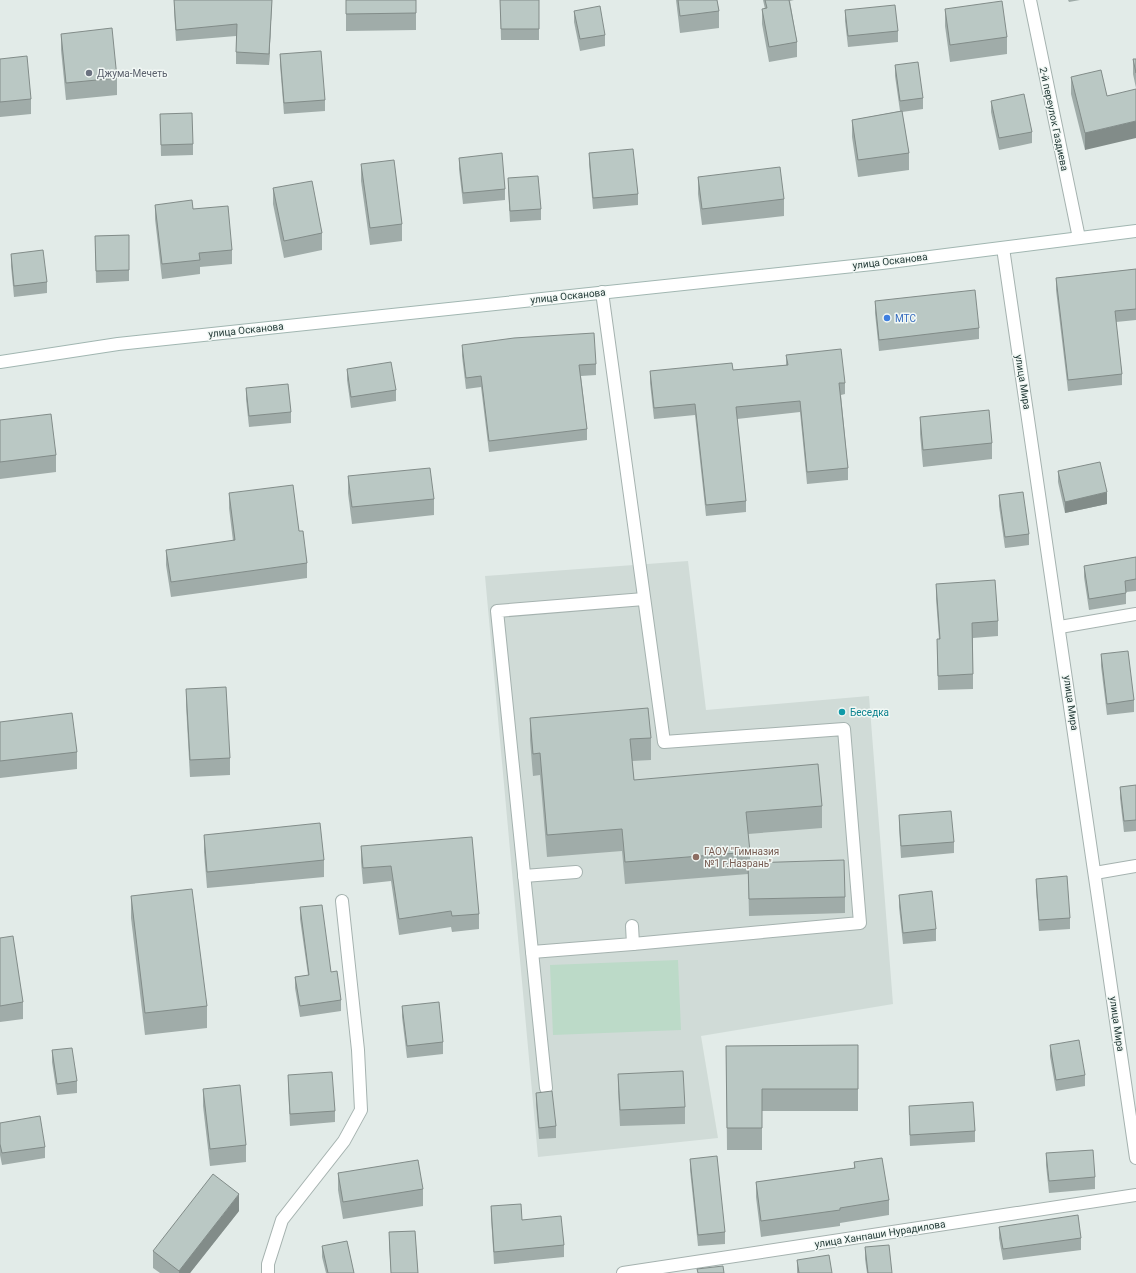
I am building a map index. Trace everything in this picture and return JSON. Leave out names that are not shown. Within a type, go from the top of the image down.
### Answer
[{"type":"street","name":"2-й переулок Газдиева","points":[[1030,0],[1079,238]]},
{"type":"street","name":"улица Осканова","points":[[0,362],[118,344],[882,263],[1136,231]]},
{"type":"street","name":"улица Мира","points":[[1003,248],[1060,627],[1136,1158]]},
{"type":"street","points":[[532,952],[860,923],[844,729],[664,742],[602,292]]},
{"type":"street","points":[[546,1088],[497,611],[644,599]]},
{"type":"street","points":[[1060,627],[1136,614]]},
{"type":"street","points":[[1095,873],[1136,866]]},
{"type":"street","points":[[524,876],[576,872]]},
{"type":"street","points":[[268,1273],[268,1264],[282,1220],[344,1141],[360,1110],[358,1050],[342,901]]},
{"type":"street","points":[[632,926],[633,944]]},
{"type":"street","name":"улица Ханпаши Нурадилова","points":[[624,1273],[1136,1195]]},
{"type":"shaded area","name":"ГАОУ \"Гимназия №1 г.Назрань\"","points":[[688,561],[706,710],[869,696],[893,1004],[701,1036],[718,1138],[538,1157],[485,576]]},
{"type":"green space","points":[[678,960],[681,1030],[553,1035],[550,965]]},
{"type":"building","points":[[174,0],[272,0],[269,54],[236,52],[237,24],[176,30]]},
{"type":"building","points":[[346,0],[416,0],[416,13],[346,14]]},
{"type":"building","points":[[500,0],[539,0],[539,29],[501,29]]},
{"type":"building","points":[[678,0],[717,0],[719,11],[680,16]]},
{"type":"building","points":[[765,0],[789,0],[797,42],[769,47],[762,9],[767,8]]},
{"type":"building","points":[[1002,1],[1007,37],[950,45],[945,9]]},
{"type":"building","points":[[895,5],[898,31],[848,36],[845,10]]},
{"type":"building","points":[[600,6],[605,35],[580,39],[574,11]]},
{"type":"building","name":"Джума-Мечеть","points":[[112,28],[117,78],[66,83],[61,34]]},
{"type":"building","points":[[321,51],[325,100],[284,103],[280,54]]},
{"type":"building","points":[[27,56],[31,99],[0,102],[0,59]]},
{"type":"building","points":[[1133,59],[1136,59],[1136,73]]},
{"type":"building","points":[[918,62],[923,98],[900,101],[895,65]]},
{"type":"building","points":[[1101,70],[1107,96],[1136,89],[1136,121],[1085,133],[1071,77]]},
{"type":"building","points":[[1024,94],[1032,132],[999,138],[991,101]]},
{"type":"building","points":[[902,111],[909,153],[858,160],[852,120]]},
{"type":"building","points":[[192,113],[193,144],[161,145],[160,114]]},
{"type":"building","points":[[633,149],[638,194],[593,198],[589,153]]},
{"type":"building","points":[[502,153],[505,189],[463,193],[459,158]]},
{"type":"building","points":[[394,160],[402,224],[370,228],[361,164]]},
{"type":"building","points":[[780,167],[784,199],[702,209],[698,177]]},
{"type":"building","points":[[538,176],[541,209],[510,211],[508,178]]},
{"type":"building","points":[[312,181],[322,233],[284,241],[273,188]]},
{"type":"building","points":[[192,200],[193,209],[228,206],[232,250],[199,253],[200,260],[162,264],[155,205]]},
{"type":"building","points":[[129,235],[129,270],[96,271],[95,236]]},
{"type":"building","points":[[43,250],[47,282],[14,286],[11,254]]},
{"type":"building","points":[[1136,269],[1136,309],[1115,311],[1122,374],[1068,380],[1056,278]]},
{"type":"building","points":[[975,290],[979,328],[879,340],[875,301]]},
{"type":"building","points":[[594,333],[596,364],[579,365],[587,429],[489,441],[481,376],[466,378],[462,345],[514,338]]},
{"type":"building","points":[[841,349],[845,383],[839,383],[848,468],[807,472],[800,401],[736,407],[746,501],[706,505],[695,404],[654,408],[650,371],[732,363],[733,370],[788,365],[786,355]]},
{"type":"building","points":[[391,362],[396,390],[351,397],[347,369]]},
{"type":"building","points":[[288,384],[291,412],[249,416],[246,388]]},
{"type":"building","points":[[989,410],[992,443],[923,450],[920,417]]},
{"type":"building","points":[[51,414],[56,455],[0,462],[0,420]]},
{"type":"building","points":[[1100,462],[1107,492],[1065,502],[1058,471]]},
{"type":"building","points":[[430,468],[434,499],[352,507],[348,476]]},
{"type":"building","points":[[293,485],[299,531],[303,531],[307,563],[171,582],[166,550],[235,540],[229,493]]},
{"type":"building","points":[[1023,492],[1029,534],[1005,537],[999,495]]},
{"type":"building","points":[[1136,557],[1136,579],[1125,581],[1126,593],[1089,599],[1084,566]]},
{"type":"building","points":[[995,580],[998,621],[972,623],[973,674],[938,676],[937,639],[940,639],[936,584]]},
{"type":"building","points":[[1128,651],[1134,700],[1107,704],[1101,654]]},
{"type":"building","points":[[226,687],[230,758],[190,760],[186,689]]},
{"type":"building","points":[[648,708],[651,738],[630,739],[634,780],[818,764],[822,806],[746,812],[750,852],[625,862],[622,829],[547,835],[540,753],[533,754],[530,718]]},
{"type":"building","points":[[72,713],[77,752],[0,761],[0,722]]},
{"type":"building","points":[[1136,785],[1136,820],[1124,821],[1120,787]]},
{"type":"building","points":[[951,811],[954,842],[901,846],[899,815]]},
{"type":"building","points":[[320,823],[324,860],[207,872],[204,835]]},
{"type":"building","points":[[472,837],[479,914],[452,916],[451,911],[399,919],[391,866],[363,868],[361,846]]},
{"type":"building","points":[[844,860],[845,897],[749,899],[748,863]]},
{"type":"building","points":[[1067,876],[1070,918],[1039,920],[1036,879]]},
{"type":"building","points":[[192,889],[207,1006],[145,1013],[131,896]]},
{"type":"building","points":[[932,891],[936,929],[903,933],[899,895]]},
{"type":"building","points":[[322,905],[331,972],[337,971],[341,1000],[300,1006],[295,977],[309,975],[300,907]]},
{"type":"building","points":[[13,936],[23,1002],[0,1006],[0,938]]},
{"type":"building","points":[[439,1002],[443,1042],[407,1046],[402,1006]]},
{"type":"building","points":[[1079,1040],[1085,1075],[1056,1080],[1050,1045]]},
{"type":"building","points":[[858,1045],[858,1089],[762,1089],[762,1128],[727,1128],[726,1046]]},
{"type":"building","points":[[72,1048],[77,1081],[57,1084],[52,1050]]},
{"type":"building","points":[[683,1071],[685,1107],[620,1110],[618,1074]]},
{"type":"building","points":[[332,1072],[335,1111],[290,1114],[288,1075]]},
{"type":"building","points":[[240,1085],[246,1145],[210,1149],[203,1089]]},
{"type":"building","points":[[552,1091],[556,1126],[539,1128],[536,1093]]},
{"type":"building","points":[[973,1102],[975,1131],[910,1135],[909,1106]]},
{"type":"building","points":[[40,1116],[45,1147],[2,1153],[0,1144],[0,1123]]},
{"type":"building","points":[[1093,1150],[1095,1177],[1049,1181],[1046,1153]]},
{"type":"building","points":[[717,1156],[725,1232],[698,1235],[690,1159]]},
{"type":"building","points":[[882,1158],[889,1200],[840,1208],[840,1210],[761,1221],[756,1182],[855,1168],[854,1162]]},
{"type":"building","points":[[418,1160],[423,1189],[343,1202],[338,1173]]},
{"type":"building","points":[[213,1174],[239,1194],[179,1271],[153,1251]]},
{"type":"building","points":[[521,1204],[522,1220],[561,1216],[564,1245],[494,1252],[491,1206]]},
{"type":"building","points":[[1078,1215],[1081,1238],[1003,1249],[999,1227]]},
{"type":"building","points":[[415,1231],[418,1273],[391,1273],[389,1232]]},
{"type":"building","points":[[347,1241],[354,1273],[328,1273],[322,1246]]},
{"type":"building","points":[[889,1245],[892,1273],[868,1273],[865,1247]]},
{"type":"building","points":[[829,1255],[832,1273],[799,1273],[797,1260]]},
{"type":"building","points":[[723,1266],[724,1273],[698,1273],[697,1269]]},
{"type":"place","name":"Джума-Мечеть","points":[[89,73]]},
{"type":"place","name":"МТС","points":[[887,318]]},
{"type":"place","name":"Беседка","points":[[842,712]]},
{"type":"place","name":"ГАОУ \"Гимназия №1 г.Назрань\"","points":[[696,857]]}]
